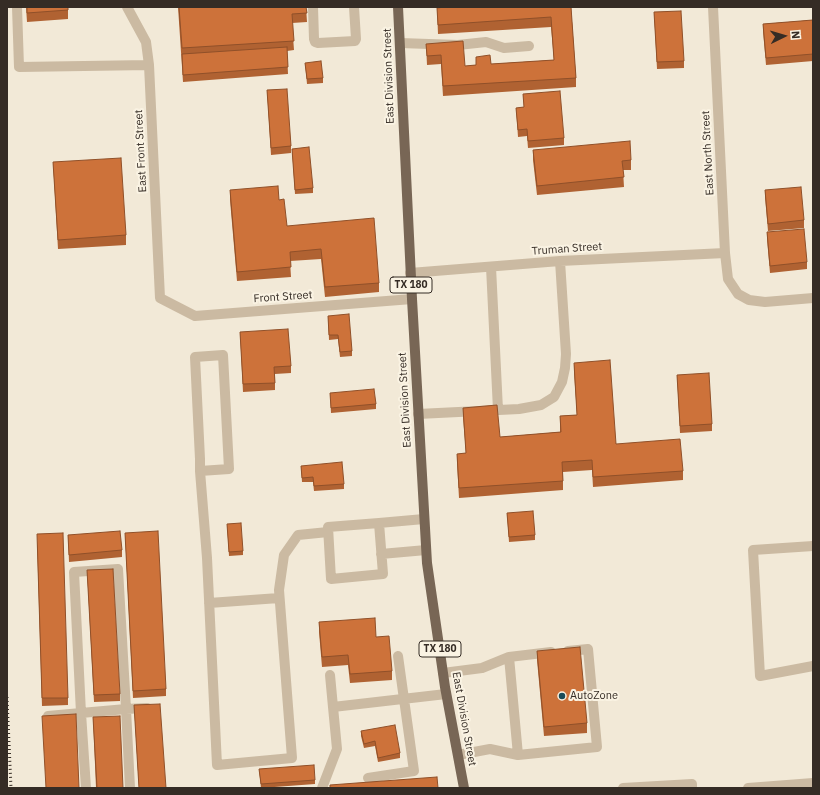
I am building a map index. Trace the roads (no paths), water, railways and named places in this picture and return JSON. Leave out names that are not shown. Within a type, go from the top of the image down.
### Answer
[{"type":"main road","name":"East Division Street","points":[[398,7],[410,273],[427,563],[446,694],[464,788]]},
{"type":"street","points":[[17,7],[18,67],[149,65]]},
{"type":"street","name":"East Front Street","points":[[127,7],[146,42],[149,65],[160,298]]},
{"type":"street","points":[[313,7],[314,39],[315,42],[318,43],[355,41],[354,7]]},
{"type":"street","name":"East North Street","points":[[713,7],[725,253],[728,279],[738,294],[749,300],[765,302],[813,298]]},
{"type":"street","points":[[400,43],[458,45],[486,42],[504,48],[529,46]]},
{"type":"street","name":"Truman Street","points":[[410,273],[560,261],[725,253]]},
{"type":"street","points":[[418,414],[519,409],[541,405],[554,397],[562,382],[566,354],[560,261]]},
{"type":"street","points":[[491,266],[498,410]]},
{"type":"street","name":"Front Street","points":[[160,298],[195,316],[412,299]]},
{"type":"street","points":[[200,471],[229,469],[223,355],[196,357],[200,471],[209,603],[217,765],[292,758],[278,590],[284,555],[298,535],[328,532]]},
{"type":"street","points":[[379,523],[383,574],[331,579],[328,527],[379,523],[424,520]]},
{"type":"street","points":[[813,546],[753,550],[760,676],[813,666]]},
{"type":"street","points":[[381,554],[426,550]]},
{"type":"street","points":[[86,788],[80,713],[74,572],[118,569],[130,788]]},
{"type":"street","points":[[209,603],[279,598]]},
{"type":"street","points":[[443,673],[482,668],[509,657],[588,649],[597,747],[518,755],[490,749],[458,755]]},
{"type":"street","points":[[368,778],[414,771],[398,656]]},
{"type":"street","points":[[509,657],[518,755]]},
{"type":"street","points":[[322,788],[337,749],[330,675]]},
{"type":"street","points":[[333,707],[446,694]]},
{"type":"street","points":[[48,716],[160,707]]},
{"type":"street","points":[[748,788],[813,783]]},
{"type":"street","points":[[623,788],[692,784],[692,788]]},
{"type":"railway","points":[[7,697],[11,788]]},
{"type":"place","name":"AutoZone","points":[[562,696]]}]
